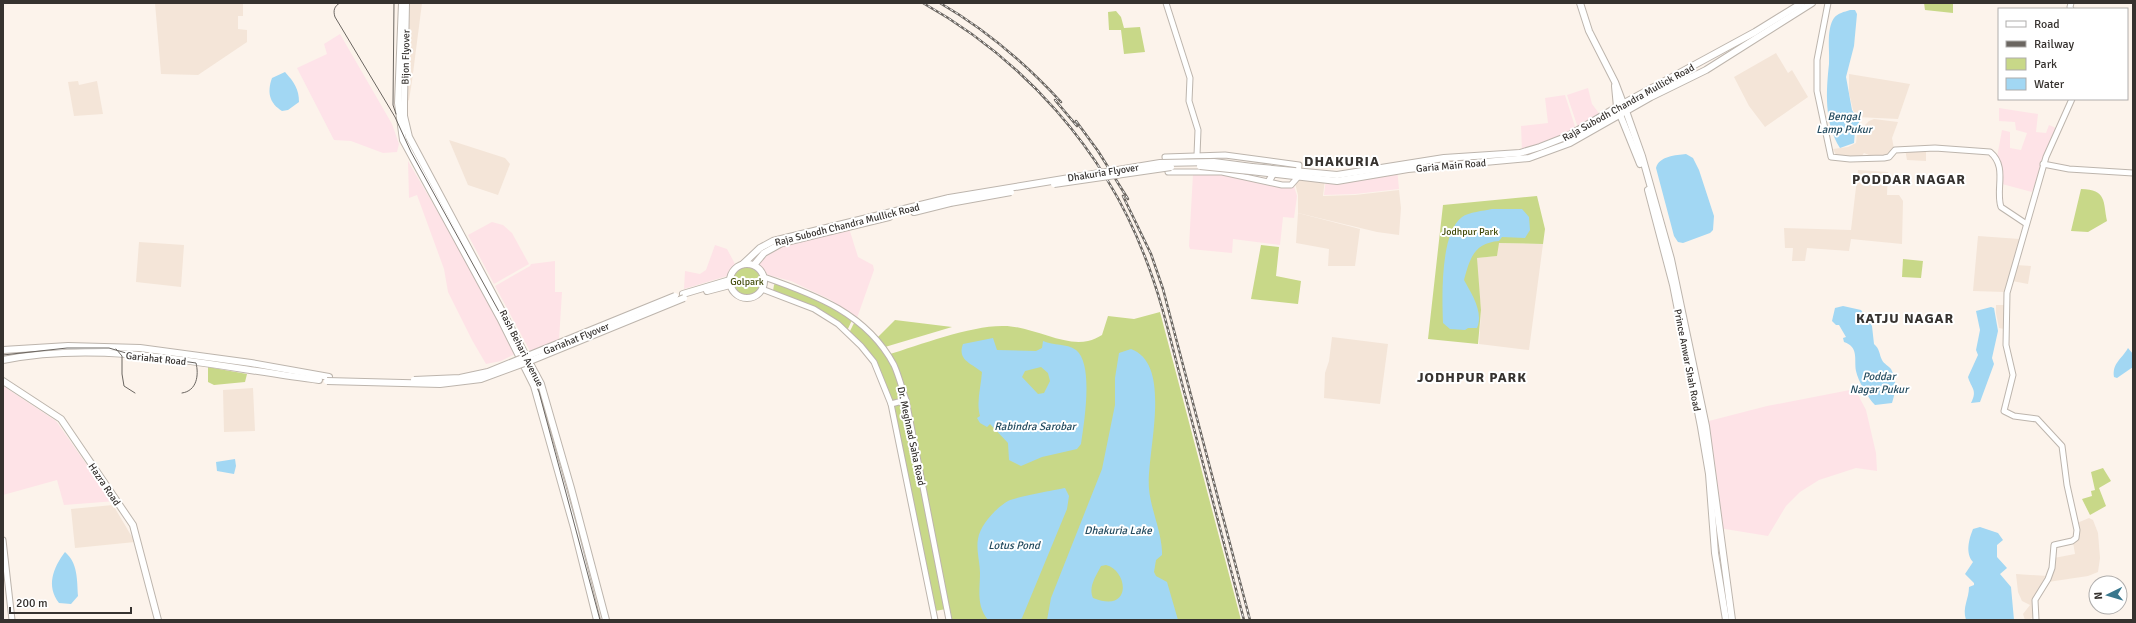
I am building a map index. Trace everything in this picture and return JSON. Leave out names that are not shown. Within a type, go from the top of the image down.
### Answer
[{"type":"main road","name":"Bijon Flyover","points":[[401,106],[402,3]]},
{"type":"main road","name":"Bijon Flyover","points":[[401,106],[406,3]]},
{"type":"main road","name":"Prince Anwar Shah Road","points":[[1580,3],[1587,26],[1615,82],[1626,110],[1658,209],[1678,285],[1712,461],[1722,552],[1732,620]]},
{"type":"main road","name":"Raja Subodh Chandra Mullick Road","points":[[1298,171],[1337,175],[1444,158],[1520,153],[1568,136],[1623,103],[1716,54],[1802,3]]},
{"type":"main road","name":"Raja Subodh Chandra Mullick Road","points":[[1620,114],[1710,67],[1812,3]]},
{"type":"main road","name":"Prince Anwar Shah Road","points":[[1615,82],[1617,107],[1640,162],[1673,285],[1706,458],[1716,553],[1726,620]]},
{"type":"main road","name":"Rash Behari Avenue","points":[[401,106],[406,129],[410,139],[541,384],[571,488],[606,620]]},
{"type":"main road","name":"Rash Behari Avenue","points":[[401,106],[403,140],[406,148],[520,357],[540,404],[597,620]]},
{"type":"main road","name":"Garia Main Road","points":[[1274,168],[1346,180],[1408,169],[1529,158],[1570,143],[1620,114]]},
{"type":"main road","name":"Dhakuria Flyover","points":[[935,204],[1152,168],[1202,166],[1251,169],[1274,168]]},
{"type":"main road","points":[[1269,181],[1274,168]]},
{"type":"main road","name":"Raja Subodh Chandra Mullick Road","points":[[743,264],[765,245],[783,238],[935,204]]},
{"type":"main road","points":[[754,265],[764,253],[782,243],[935,204]]},
{"type":"main road","points":[[743,264],[754,265],[764,276],[762,289],[758,294],[747,298],[735,294],[730,283],[735,269],[743,264]]},
{"type":"main road","name":"Gariahat Flyover","points":[[307,376],[328,379],[435,384],[481,379],[521,365],[684,296],[730,283]]},
{"type":"main road","name":"Gariahat Road","points":[[3,350],[68,346],[140,348],[288,370],[307,376]]},
{"type":"main road","name":"Gariahat Road","points":[[3,360],[56,354],[107,353],[153,357],[307,376]]},
{"type":"main road","name":"Hazra Road","points":[[3,381],[61,419],[133,525],[158,620]]},
{"type":"street","points":[[1166,3],[1190,78],[1189,101],[1198,130],[1197,155]]},
{"type":"street","points":[[1828,3],[1817,60],[1817,92],[1831,156],[1850,159],[1884,158],[1889,157],[1895,150],[1915,148],[1990,152],[1998,161],[2000,168],[2001,207],[2025,223]]},
{"type":"street","points":[[2036,620],[2034,600],[2048,579],[2052,568],[2054,545],[2072,541],[2076,538],[2077,530],[2067,485],[2062,446],[2037,419],[2014,416],[2004,411],[2013,375],[2012,365],[2006,345],[2007,292],[2025,223],[2044,164],[2072,100]]},
{"type":"street","points":[[1197,155],[1225,155],[1274,168],[1298,171],[1291,185],[1282,185],[1222,172],[1168,172],[1165,156],[1197,155]]},
{"type":"street","points":[[2044,164],[2070,169],[2133,173]]},
{"type":"street","name":"Dr. Meghnad Saha Road","points":[[764,276],[820,297],[858,321],[875,337],[895,367],[906,400],[949,620]]},
{"type":"street","name":"Dr. Meghnad Saha Road","points":[[762,289],[808,307],[838,324],[861,346],[874,362],[891,404],[935,620]]},
{"type":"street","points":[[891,404],[906,400]]},
{"type":"street","points":[[3,540],[12,620]]},
{"type":"shaded area","points":[[155,3],[243,3],[243,16],[238,16],[238,29],[247,30],[247,42],[198,75],[161,74]]},
{"type":"shaded area","points":[[409,3],[422,3],[412,81],[409,100],[407,101]]},
{"type":"shaded area","points":[[340,34],[392,124],[399,144],[397,152],[383,153],[351,141],[334,140],[297,68],[327,54],[324,44]]},
{"type":"shaded area","points":[[1776,53],[1788,73],[1792,70],[1808,97],[1765,127],[1749,106],[1734,77]]},
{"type":"shaded area","points":[[1849,74],[1910,84],[1898,119],[1857,117],[1853,110],[1849,93]]},
{"type":"shaded area","points":[[78,81],[79,85],[97,81],[103,114],[74,116],[68,82]]},
{"type":"shaded area","points":[[1588,88],[1592,104],[1604,120],[1580,134],[1567,95]]},
{"type":"shaded area","points":[[1565,95],[1578,136],[1539,149],[1522,151],[1521,126],[1548,123],[1545,98]]},
{"type":"shaded area","points":[[1999,108],[2038,114],[2036,132],[2046,133],[2049,125],[2056,128],[2032,192],[2002,184],[1997,157],[2002,130],[2010,132],[2010,148],[2021,150],[2027,133],[2016,130],[2015,122],[1999,121]]},
{"type":"shaded area","points":[[1874,119],[1898,122],[1892,138],[1894,149],[1888,156],[1874,157],[1864,153],[1861,157],[1837,157],[1833,149],[1848,147],[1856,143],[1857,133],[1869,121]]},
{"type":"shaded area","points":[[449,140],[505,158],[510,164],[498,195],[468,185]]},
{"type":"shaded area","points":[[1926,148],[1926,161],[1907,160],[1905,149]]},
{"type":"shaded area","points":[[408,161],[517,353],[501,361],[486,364],[472,340],[448,292],[444,269],[417,195],[409,198]]},
{"type":"shaded area","points":[[1397,168],[1399,189],[1355,194],[1324,195],[1326,178]]},
{"type":"shaded area","points":[[1858,170],[1888,172],[1887,195],[1899,195],[1903,201],[1902,244],[1851,239],[1849,251],[1807,248],[1805,261],[1792,261],[1793,248],[1785,248],[1784,228],[1851,230]]},
{"type":"shaded area","points":[[1221,173],[1269,182],[1293,183],[1297,196],[1294,218],[1283,217],[1280,245],[1233,239],[1232,253],[1190,249],[1193,174]]},
{"type":"shaded area","points":[[1306,174],[1325,178],[1323,196],[1355,195],[1399,190],[1401,208],[1399,235],[1377,232],[1298,213],[1298,195],[1295,183]]},
{"type":"shaded area","points":[[1298,213],[1360,229],[1355,266],[1328,266],[1329,249],[1296,243]]},
{"type":"shaded area","points":[[492,222],[503,225],[512,233],[529,264],[494,284],[468,235]]},
{"type":"shaded area","points":[[848,225],[858,257],[873,265],[874,270],[857,318],[831,300],[791,281],[768,275],[762,267],[756,263],[778,244]]},
{"type":"shaded area","points":[[1978,236],[2020,239],[2005,292],[1973,291]]},
{"type":"shaded area","points":[[139,242],[184,245],[181,287],[136,282]]},
{"type":"shaded area","points":[[1498,243],[1543,244],[1529,350],[1479,344],[1481,310],[1476,258],[1497,256]]},
{"type":"shaded area","points":[[715,245],[727,249],[735,264],[727,276],[684,289],[685,271],[700,274],[706,270]]},
{"type":"shaded area","points":[[555,261],[555,292],[562,292],[559,340],[530,351],[495,286],[531,264]]},
{"type":"shaded area","points":[[2016,265],[2031,266],[2028,284],[2012,281]]},
{"type":"shaded area","points":[[1996,305],[2006,305],[2004,329],[1999,328]]},
{"type":"shaded area","points":[[1332,337],[1388,344],[1380,404],[1324,398],[1325,373],[1329,361]]},
{"type":"shaded area","points":[[3,386],[56,421],[96,478],[116,501],[64,505],[57,480],[3,495]]},
{"type":"shaded area","points":[[253,388],[255,431],[224,432],[223,390]]},
{"type":"shaded area","points":[[1855,389],[1866,410],[1876,453],[1877,471],[1856,468],[1819,480],[1800,492],[1786,506],[1768,536],[1719,528],[1716,471],[1705,422],[1767,406]]},
{"type":"shaded area","points":[[113,505],[135,542],[75,548],[71,509]]},
{"type":"shaded area","points":[[2089,518],[2093,520],[2098,533],[2100,558],[2098,572],[2088,576],[2048,582],[2054,558],[2075,554],[2073,542],[2077,523]]},
{"type":"shaded area","points":[[2016,574],[2048,576],[2040,589],[2034,617],[2028,620],[2025,620],[2023,614],[2030,605],[2022,601],[2018,592]]},
{"type":"green space","points":[[1924,3],[1953,3],[1953,13],[1925,10]]},
{"type":"green space","points":[[1116,11],[1121,17],[1124,28],[1140,27],[1145,52],[1124,54],[1121,30],[1109,30],[1108,12]]},
{"type":"green space","points":[[2081,189],[2100,194],[2105,208],[2107,221],[2088,232],[2071,231]]},
{"type":"green space","name":"Jodhpur Park","points":[[1537,196],[1545,229],[1543,244],[1499,243],[1497,256],[1477,258],[1481,310],[1478,344],[1428,339],[1443,205]]},
{"type":"green space","points":[[1261,245],[1279,247],[1276,276],[1301,281],[1298,304],[1251,299]]},
{"type":"green space","points":[[1903,259],[1923,261],[1921,278],[1902,277]]},
{"type":"green space","name":"Golpark","points":[[747,267],[757,271],[761,281],[757,291],[747,295],[737,291],[733,281],[737,271]]},
{"type":"green space","points":[[776,282],[819,298],[852,320],[847,331],[836,321],[773,291]]},
{"type":"green space","points":[[1160,312],[1241,620],[951,620],[907,401],[887,355],[975,329],[1002,326],[1024,329],[1068,341],[1088,341],[1102,335],[1108,316],[1134,319]]},
{"type":"green space","points":[[895,320],[952,327],[885,347],[878,337]]},
{"type":"green space","points":[[855,321],[873,339],[886,356],[896,376],[904,399],[891,402],[882,377],[849,333]]},
{"type":"green space","points":[[208,367],[247,374],[245,382],[214,385],[208,382]]},
{"type":"green space","points":[[905,401],[946,609],[935,611],[892,405]]},
{"type":"green space","points":[[2103,468],[2111,481],[2099,488],[2106,506],[2090,515],[2082,499],[2092,496],[2091,491],[2095,490],[2091,472]]},
{"type":"water","name":"Bengal Lamp Pukur","points":[[1850,10],[1855,10],[1857,14],[1854,46],[1846,77],[1852,110],[1859,122],[1858,130],[1855,131],[1854,143],[1840,148],[1831,128],[1827,107],[1829,34],[1834,18],[1839,14]]},
{"type":"water","points":[[285,72],[295,86],[298,93],[299,102],[288,110],[282,111],[274,104],[270,97],[270,83],[272,78]]},
{"type":"water","points":[[1686,154],[1693,158],[1699,170],[1714,216],[1713,230],[1710,233],[1683,243],[1678,242],[1674,236],[1656,168],[1664,159]]},
{"type":"water","points":[[1492,209],[1522,209],[1529,217],[1530,230],[1525,238],[1502,237],[1499,241],[1484,245],[1474,253],[1468,265],[1464,280],[1476,303],[1479,322],[1477,328],[1468,328],[1465,330],[1450,329],[1443,323],[1442,298],[1446,251],[1450,237],[1455,225],[1465,215]]},
{"type":"water","name":"Poddar Nagar Pukur","points":[[1843,306],[1861,310],[1872,326],[1874,344],[1883,361],[1891,369],[1894,377],[1895,390],[1892,403],[1875,405],[1861,384],[1856,371],[1854,350],[1849,344],[1844,342],[1843,338],[1846,337],[1839,325],[1836,325],[1832,321],[1835,308]]},
{"type":"water","points":[[1991,307],[1994,308],[1998,331],[1992,358],[1994,364],[1980,402],[1971,403],[1974,392],[1968,377],[1978,355],[1976,350],[1980,330],[1976,311]]},
{"type":"water","name":"Rabindra Sarobar","points":[[993,338],[997,350],[1036,351],[1042,348],[1043,341],[1051,344],[1068,346],[1076,350],[1082,357],[1086,380],[1085,409],[1081,444],[1077,449],[1042,457],[1021,466],[1009,460],[1008,443],[990,424],[987,427],[980,423],[977,418],[980,416],[979,400],[982,372],[963,358],[963,344]],"holes":[[[1041,367],[1048,373],[1050,381],[1044,393],[1038,394],[1022,377],[1025,371]]]},
{"type":"water","points":[[2128,348],[2133,354],[2133,367],[2117,378],[2114,377],[2114,368]]},
{"type":"water","name":"Dhakuria Lake","points":[[1131,349],[1144,358],[1152,373],[1155,391],[1155,412],[1149,473],[1149,489],[1160,535],[1162,551],[1162,555],[1156,560],[1154,572],[1156,576],[1167,582],[1178,620],[1047,620],[1051,598],[1102,469],[1115,405],[1115,378],[1119,353]],"holes":[[[1106,565],[1119,575],[1122,582],[1123,589],[1120,596],[1115,600],[1106,601],[1093,598],[1091,590],[1101,566]]]},
{"type":"water","points":[[235,459],[236,466],[234,474],[217,471],[216,462]]},
{"type":"water","name":"Lotus Pond","points":[[1065,488],[1069,496],[1067,509],[1022,618],[1020,620],[988,620],[980,603],[978,543],[979,534],[982,528],[994,512],[1012,499]]},
{"type":"water","points":[[1980,527],[1998,533],[2003,540],[1997,545],[1997,557],[2007,568],[2000,574],[2011,587],[2014,620],[1966,620],[1965,607],[1969,587],[1974,585],[1974,583],[1965,574],[1973,562],[1968,550],[1969,541],[1973,529]]},
{"type":"water","points":[[65,552],[75,567],[77,578],[78,596],[71,604],[59,603],[55,597],[52,584],[54,571]]},
{"type":"tram line","points":[[340,3],[334,9],[335,17],[395,117],[411,152],[523,355],[539,392],[600,620]]},
{"type":"tram line","points":[[394,3],[393,105],[396,114]]},
{"type":"tram line","points":[[3,355],[67,348],[109,348],[126,353],[196,363],[196,382],[191,389],[182,393]]},
{"type":"tram line","points":[[116,349],[122,356],[124,386],[135,393]]},
{"type":"railway","points":[[923,3],[960,26],[994,51],[1056,110],[1083,144],[1107,180],[1128,217],[1152,275],[1163,312],[1244,620]]},
{"type":"railway","points":[[940,3],[973,24],[1004,48],[1034,74],[1061,102]]},
{"type":"railway","points":[[1055,100],[1077,126]]},
{"type":"railway","points":[[1076,121],[1098,151],[1128,199]]},
{"type":"railway","points":[[1123,196],[1151,254],[1163,289],[1250,620]]},
{"type":"district","name":"DHAKURIA","points":[[1342,161]]},
{"type":"district","name":"PODDAR NAGAR","points":[[1909,179]]},
{"type":"district","name":"KATJU NAGAR","points":[[1905,318]]},
{"type":"district","name":"JODHPUR PARK","points":[[1472,377]]}]
